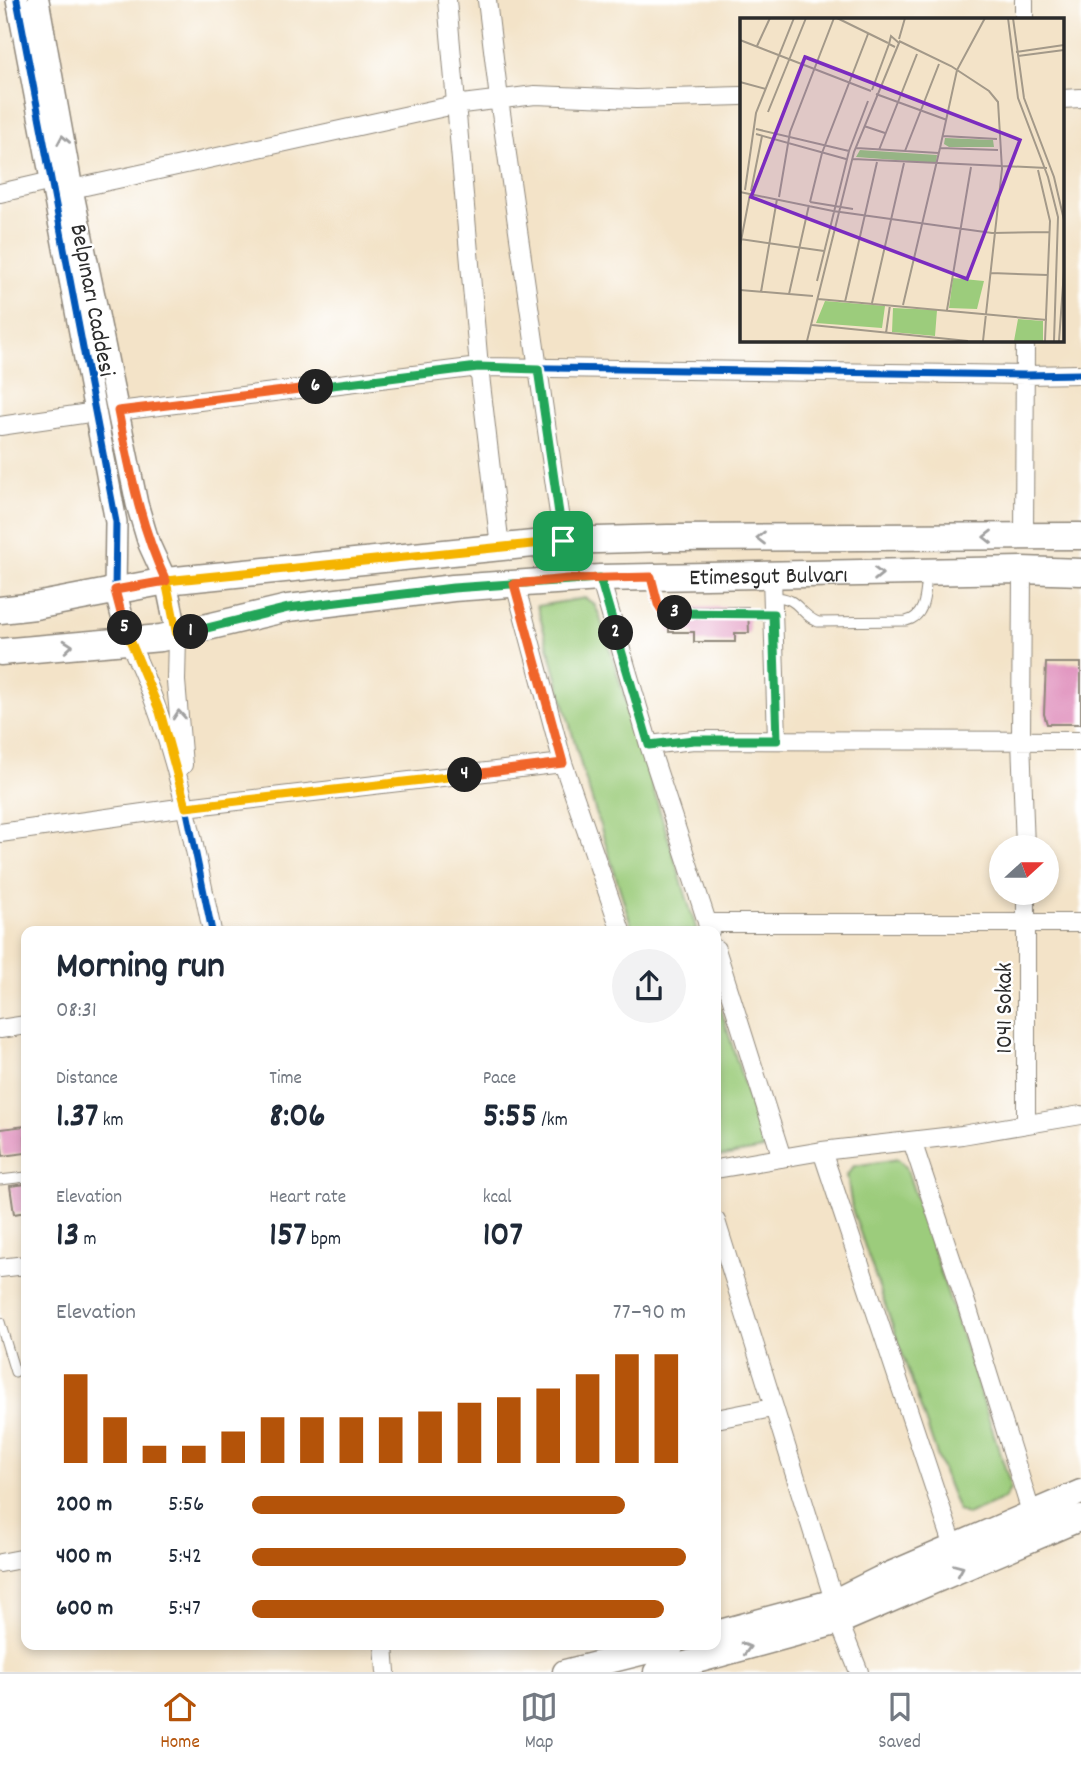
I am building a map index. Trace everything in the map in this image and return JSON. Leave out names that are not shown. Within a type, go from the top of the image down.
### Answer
[{"type":"main road","name":"Etimesgut Bulvarı","points":[[0,610],[166,581],[563,541],[1081,536]]},
{"type":"main road","name":"Etimesgut Bulvarı","points":[[0,652],[129,642],[177,635],[288,608],[453,588],[651,577],[773,596],[928,573],[1022,570],[1081,572]]},
{"type":"main road","points":[[721,1632],[837,1612],[879,1579],[1081,1492]]},
{"type":"main road","points":[[656,1672],[837,1612],[1081,1517]]},
{"type":"main road","points":[[565,1672],[652,1650]]},
{"type":"street","name":"Belpınarı Caddesi","points":[[17,0],[62,185],[107,411],[116,522],[115,590],[129,642],[160,712],[186,807],[211,926]]},
{"type":"street","name":"Belpınarı Caddesi","points":[[38,0],[62,185]]},
{"type":"street","points":[[447,0],[478,367],[500,547]]},
{"type":"street","points":[[487,0],[563,541]]},
{"type":"street","points":[[1024,0],[1024,18]]},
{"type":"street","points":[[0,193],[62,185],[454,105],[499,99],[535,95],[636,99],[740,96]]},
{"type":"street","points":[[1024,537],[1026,341]]},
{"type":"street","points":[[0,426],[478,367],[1081,374]]},
{"type":"street","name":"Belpınarı Caddesi","points":[[107,411],[149,544],[166,581],[177,635],[176,681],[186,807]]},
{"type":"street","points":[[1022,570],[1021,740],[1025,835]]},
{"type":"street","points":[[600,578],[649,745],[708,926]]},
{"type":"street","points":[[514,584],[563,763],[619,926]]},
{"type":"street","points":[[773,596],[777,740]]},
{"type":"street","points":[[649,745],[694,740],[1081,741]]},
{"type":"street","points":[[0,833],[186,807],[563,763]]},
{"type":"street","name":"1041 Sokak","points":[[1026,905],[1026,1124]]},
{"type":"street","points":[[721,927],[1081,923]]},
{"type":"street","points":[[721,965],[782,1158]]},
{"type":"street","points":[[0,1029],[21,1026]]},
{"type":"street","points":[[721,1168],[822,1151],[912,1141],[1081,1115]]},
{"type":"street","points":[[912,1141],[1031,1512]]},
{"type":"street","points":[[822,1151],[954,1547]]},
{"type":"street","points":[[721,1238],[772,1408],[837,1612],[859,1672]]},
{"type":"street","points":[[0,1268],[21,1266]]},
{"type":"street","points":[[721,1418],[772,1408]]},
{"type":"street","points":[[0,1563],[21,1559]]},
{"type":"street","points":[[384,1650],[386,1672]]},
{"type":"lane","points":[[651,577],[658,604],[663,612],[773,596],[794,601],[807,616],[818,622],[912,620],[922,610],[928,573]]},
{"type":"lane","points":[[0,1180],[21,1178]]},
{"type":"lane","points":[[0,1322],[15,1372]]},
{"type":"green space","points":[[585,598],[594,604],[599,614],[695,926],[631,926],[581,765],[537,606]]},
{"type":"green space","points":[[721,1009],[764,1149],[721,1156]]},
{"type":"green space","points":[[898,1159],[906,1167],[1009,1480],[1010,1489],[1004,1499],[967,1515],[958,1510],[945,1478],[852,1209],[847,1175],[854,1166]]},
{"type":"building","points":[[748,607],[749,633],[735,633],[735,642],[694,642],[694,632],[669,632],[669,608]]},
{"type":"building","points":[[1046,663],[1081,663],[1081,724],[1047,724],[1044,714]]},
{"type":"building","points":[[21,1126],[21,1154],[3,1156],[0,1129]]},
{"type":"building","points":[[21,1185],[21,1213],[14,1214],[10,1186]]},
{"type":"cycle path","points":[[17,0],[116,522],[115,590],[129,642],[160,712],[186,807],[211,926]]},
{"type":"cycle path","points":[[118,411],[479,367],[1081,374]]},
{"type":"route","points":[[563,541],[166,581],[177,635],[288,608],[453,588],[568,579],[600,578],[649,745],[694,740],[777,740],[773,614],[663,612],[658,604],[651,577],[600,578],[568,579],[514,584],[563,763],[186,807],[160,712],[129,642],[115,590],[166,581],[149,544],[137,503],[118,411],[478,367],[538,369],[563,541]]}]
